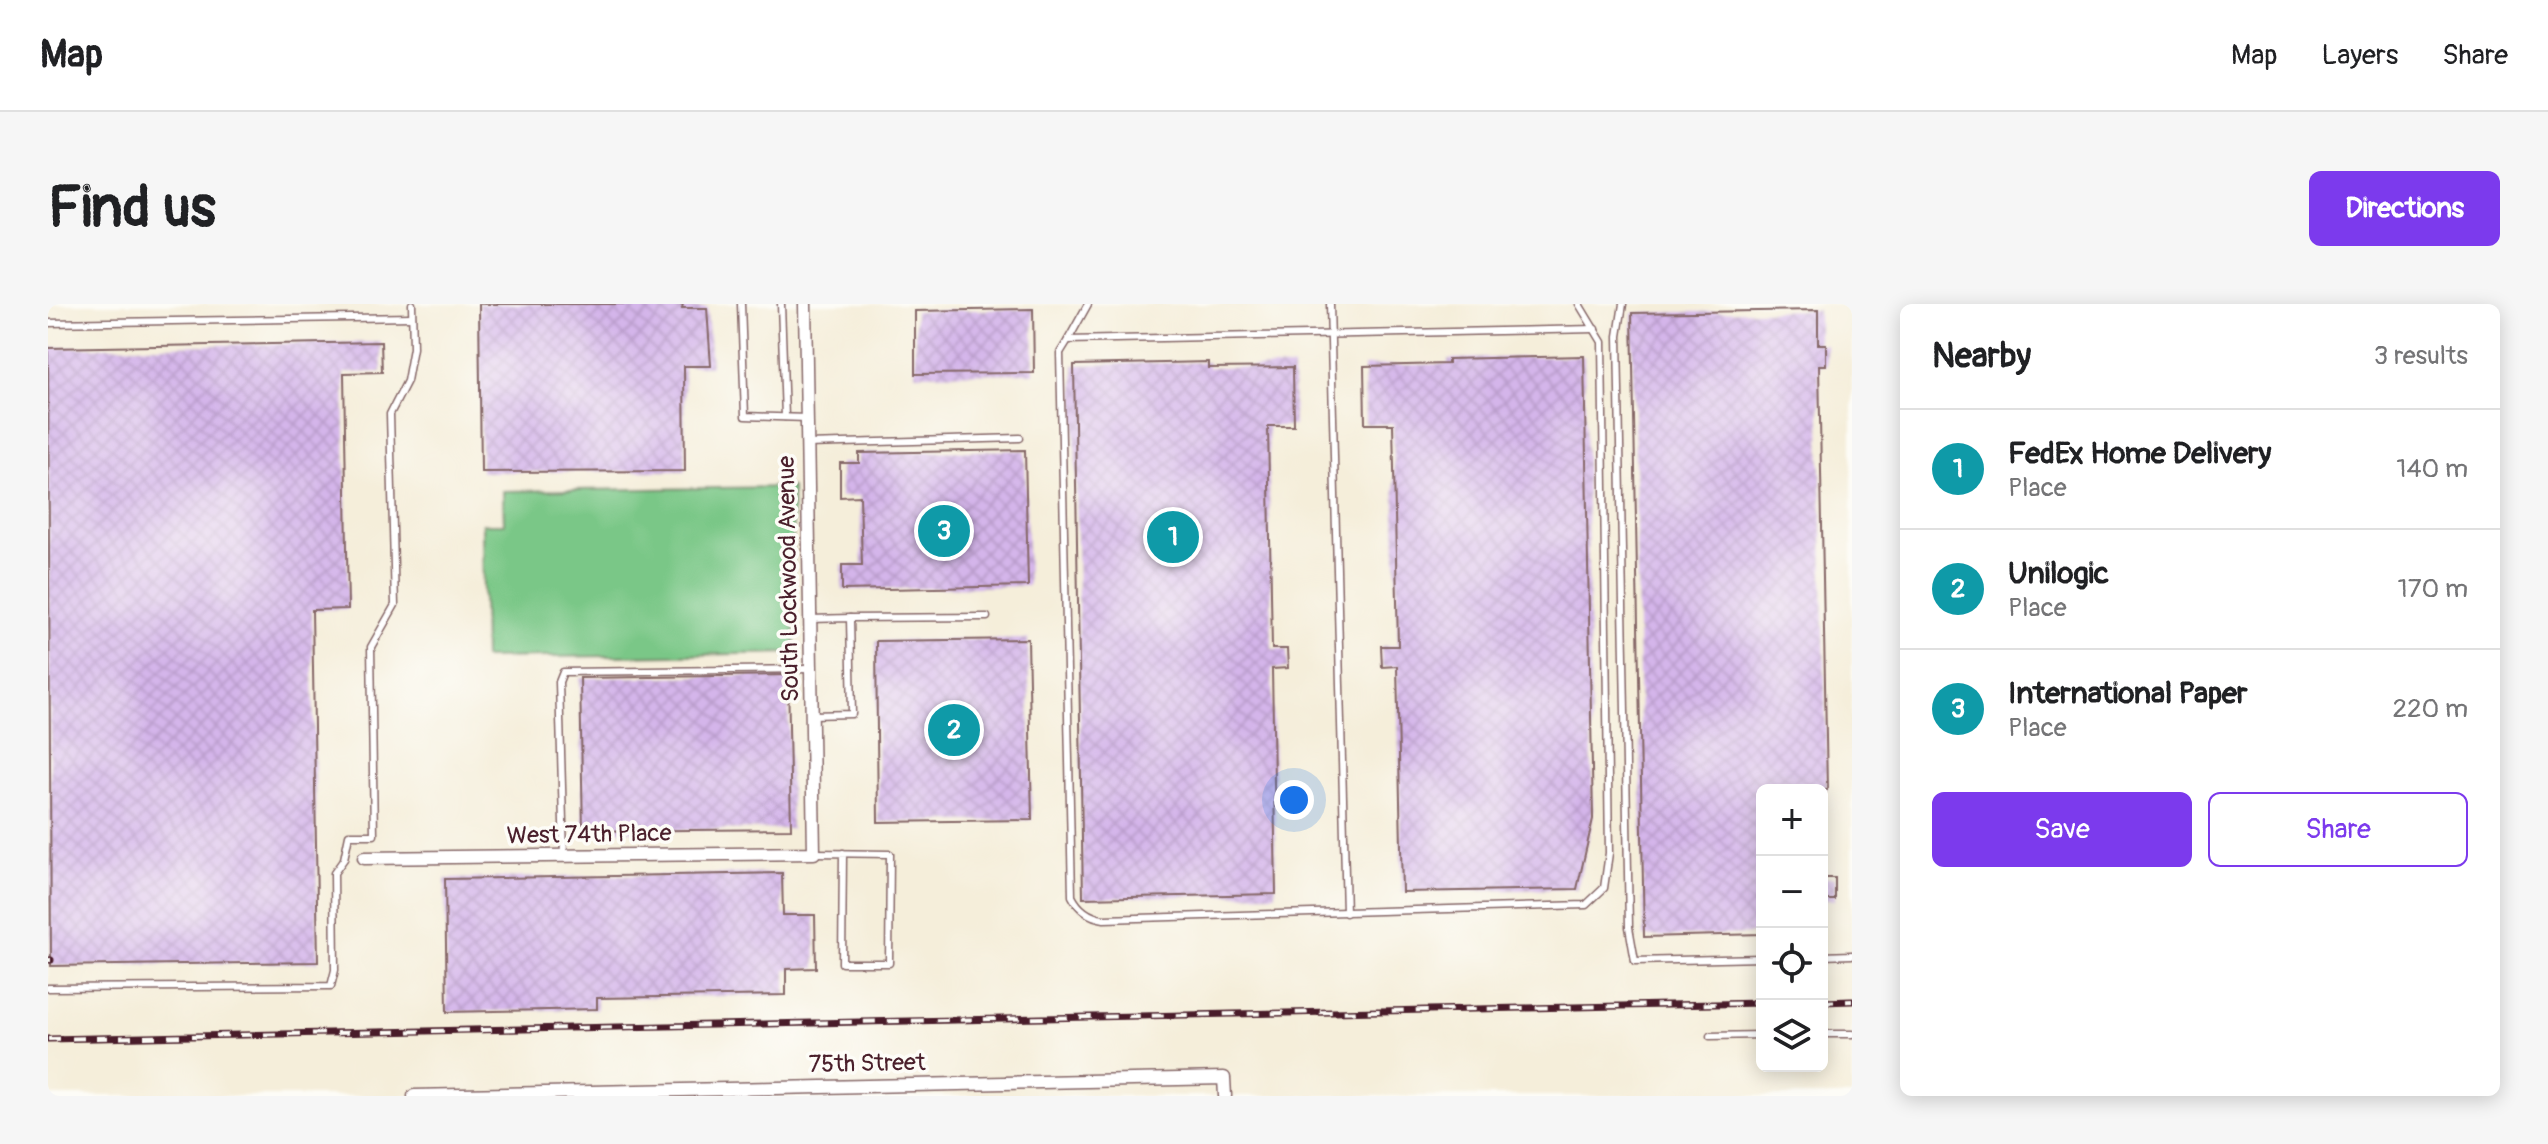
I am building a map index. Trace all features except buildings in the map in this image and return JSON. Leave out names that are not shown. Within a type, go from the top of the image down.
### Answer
[{"type":"street","name":"South Lockwood Avenue","points":[[805,304],[814,853]]},
{"type":"street","name":"West 74th Place","points":[[364,858],[814,853]]},
{"type":"street","name":"75th Street","points":[[414,1096],[923,1090],[1021,1082],[1224,1078],[1225,1096]]},
{"type":"street","points":[[1021,1082],[1022,1096]]},
{"type":"lane","points":[[48,988],[331,986],[335,970],[334,873],[344,859],[349,835],[374,835],[371,647],[395,605],[390,414],[407,381],[413,348],[412,304]]},
{"type":"lane","points":[[741,304],[745,416],[807,418]]},
{"type":"lane","points":[[781,304],[785,417]]},
{"type":"lane","points":[[1088,304],[1060,353],[1072,896],[1088,915],[1104,919],[1586,905],[1604,888],[1609,853],[1602,342],[1579,304]]},
{"type":"lane","points":[[1330,304],[1346,913]]},
{"type":"lane","points":[[1623,304],[1618,352],[1629,927],[1635,961],[1756,958]]},
{"type":"lane","points":[[48,323],[412,317]]},
{"type":"lane","points":[[1068,340],[1595,329]]},
{"type":"lane","points":[[807,444],[1020,438]]},
{"type":"lane","points":[[810,619],[987,617]]},
{"type":"lane","points":[[812,715],[852,714],[850,618]]},
{"type":"lane","points":[[564,857],[559,682],[563,672],[811,669]]},
{"type":"lane","points":[[814,853],[843,853],[890,854],[889,963],[842,963],[843,853]]},
{"type":"lane","points":[[1828,956],[1852,955]]},
{"type":"lane","points":[[1828,1034],[1852,1034]]},
{"type":"lane","points":[[1710,1036],[1756,1035]]},
{"type":"green space","points":[[792,487],[795,653],[484,658],[482,524],[504,524],[503,491]]},
{"type":"railway","points":[[1828,1002],[1852,1001]]},
{"type":"railway","points":[[48,1039],[1756,1003]]},
{"type":"place","name":"International Paper","points":[[944,531]]},
{"type":"place","name":"FedEx Home Delivery","points":[[1173,537]]},
{"type":"place","name":"Unilogic","points":[[954,730]]}]
